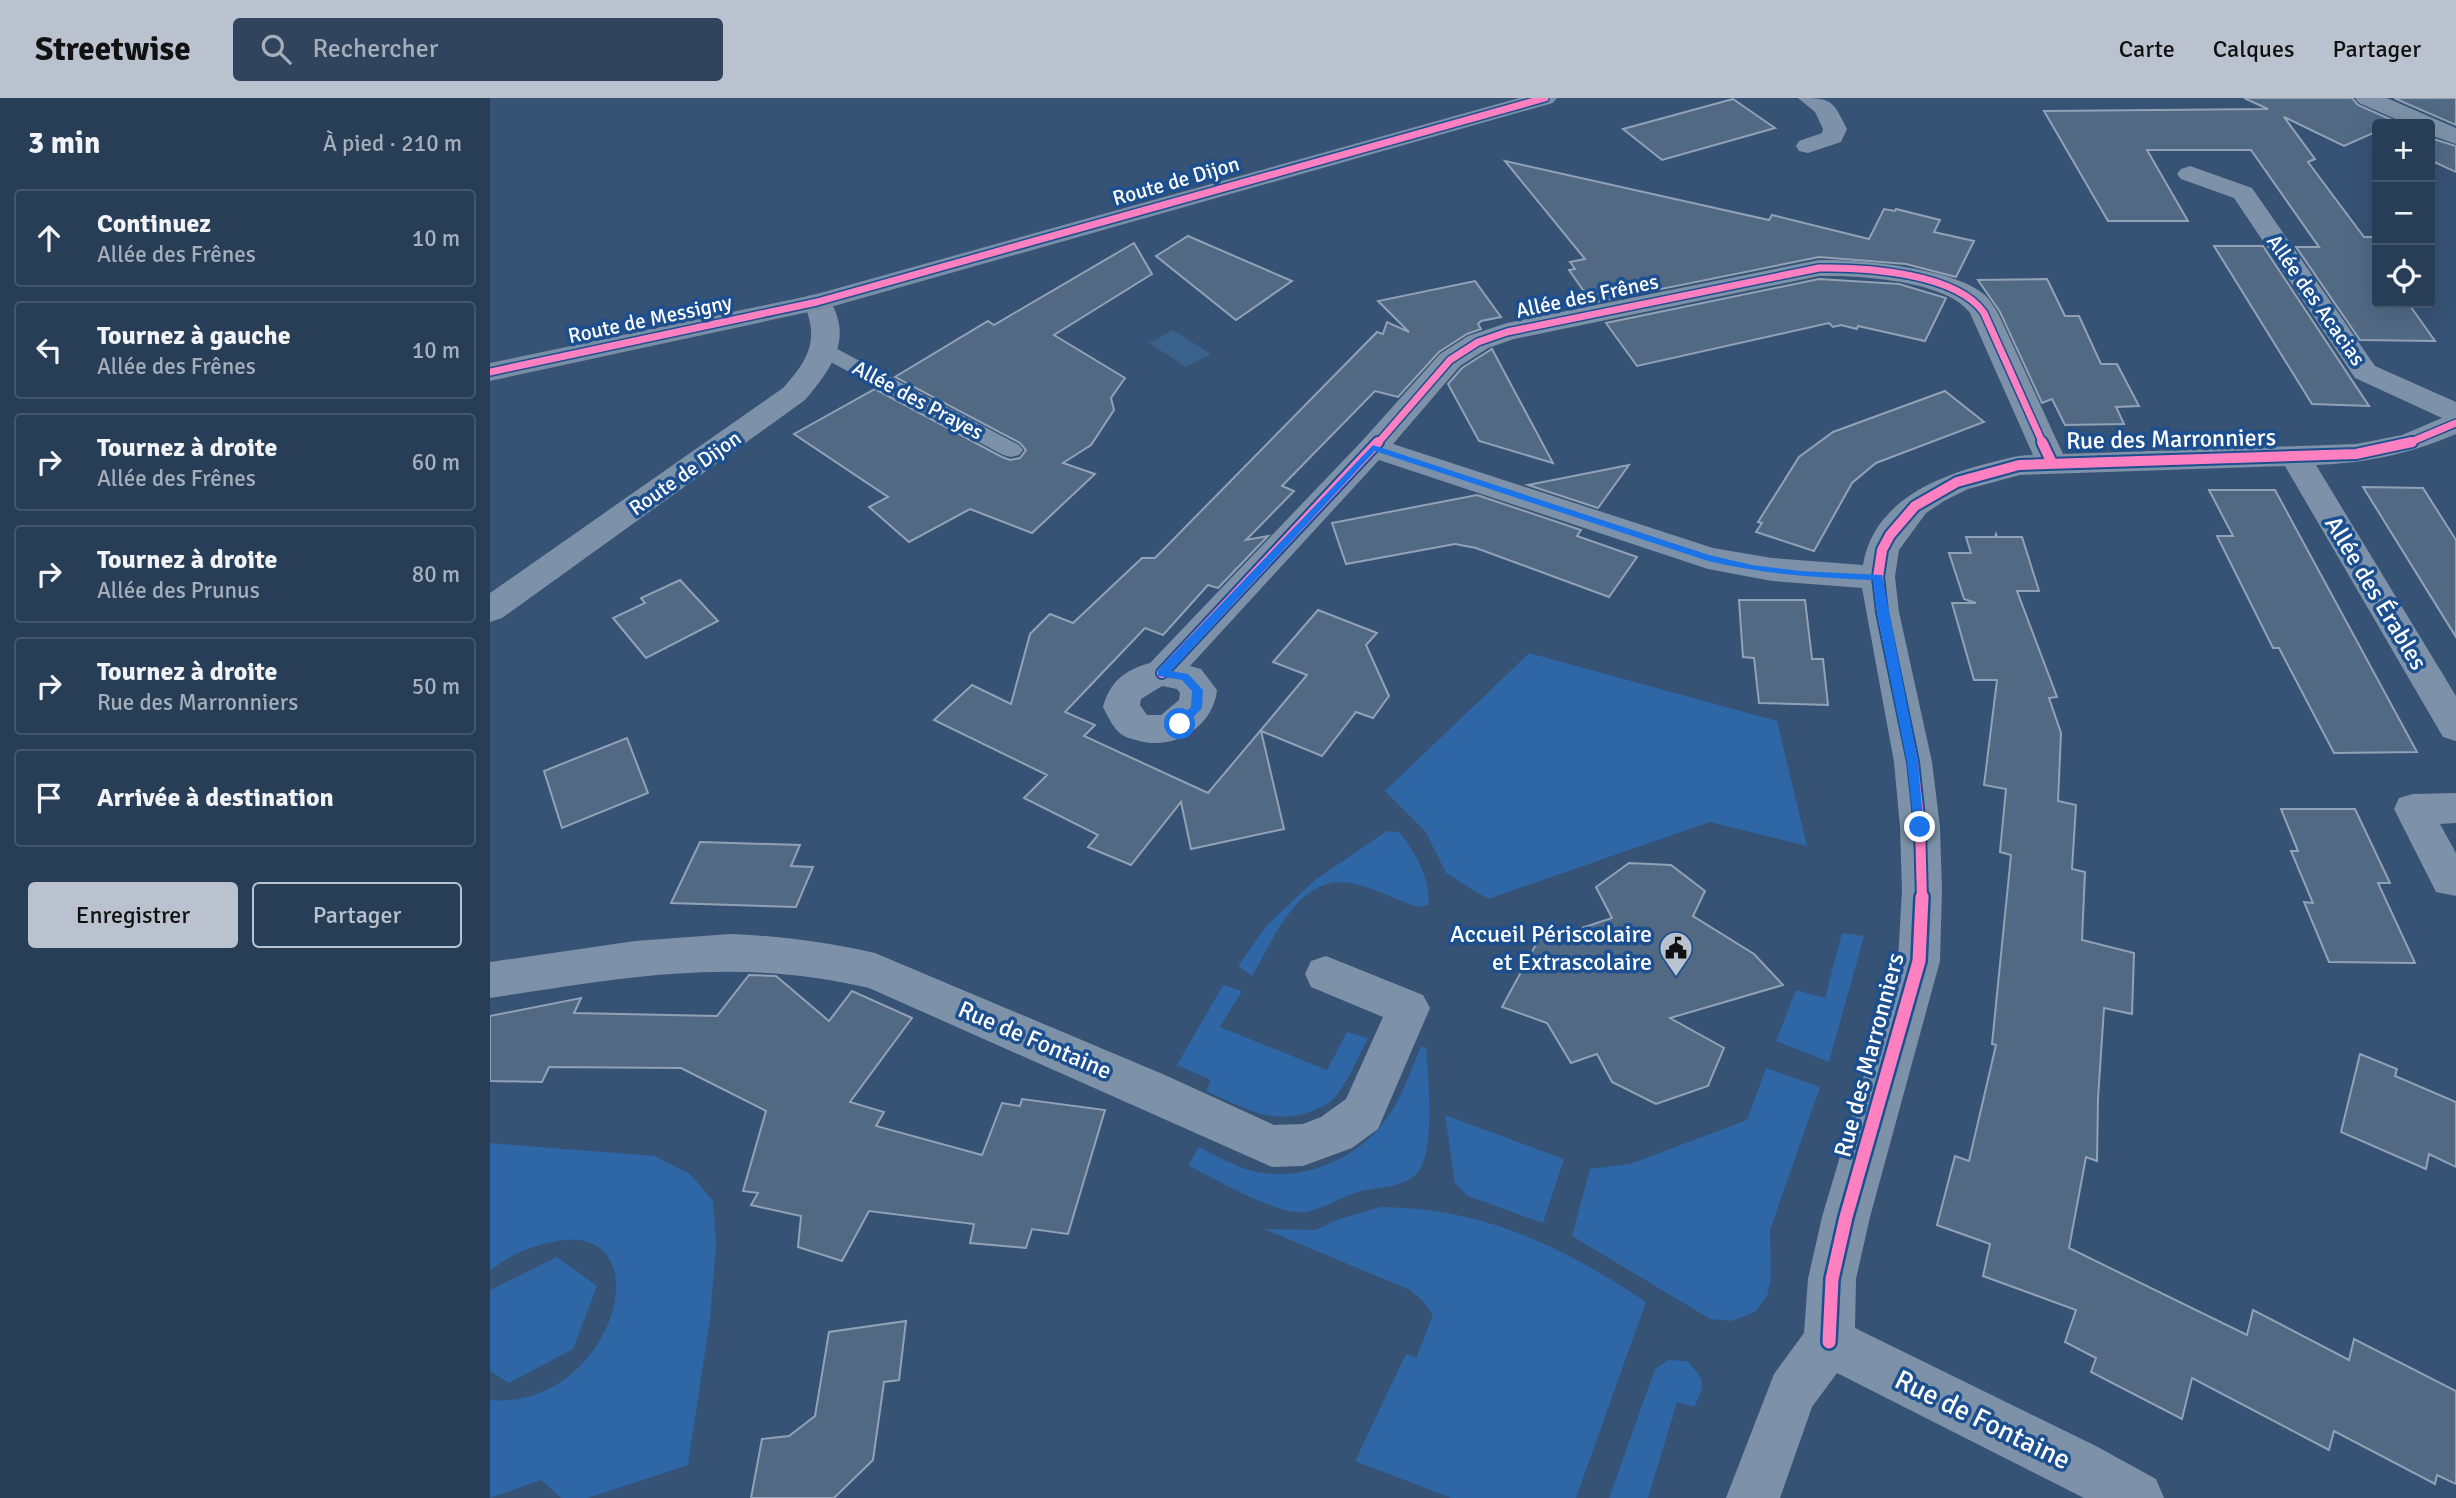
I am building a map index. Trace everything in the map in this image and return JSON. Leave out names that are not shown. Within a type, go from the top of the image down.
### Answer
[{"type":"main road","name":"Route de Dijon","points":[[817,302],[1545,98]]},
{"type":"main road","name":"Route de Messigny","points":[[490,372],[817,302]]},
{"type":"street","points":[[1808,146],[1832,137],[1835,129],[1825,108],[1810,98]]},
{"type":"street","points":[[2367,98],[2414,119]]},
{"type":"street","points":[[2435,128],[2456,137]]},
{"type":"street","name":"Allée des Acacias","points":[[2190,174],[2243,193],[2365,372],[2456,413]]},
{"type":"street","name":"Allée des Frênes","points":[[1162,673],[1373,448],[1450,360],[1463,350],[1492,337],[1819,268],[1848,266],[1933,283],[1973,299],[1984,313],[2052,463]]},
{"type":"street","name":"Route de Dijon","points":[[490,610],[794,394],[815,368],[828,334],[826,317],[817,302]]},
{"type":"street","name":"Rue des Marronniers","points":[[1829,1342],[1832,1279],[1846,1217],[1919,961],[1922,890],[1920,827],[1913,762],[1882,612],[1878,577],[1882,550],[1890,535],[1915,506],[1933,494],[1990,471],[2052,463],[2296,458],[2356,454],[2410,443],[2456,424]]},
{"type":"street","points":[[1373,448],[1708,558],[1752,568],[1800,574],[1878,577]]},
{"type":"street","name":"Allée des Érables","points":[[2296,458],[2456,727]]},
{"type":"street","points":[[2456,808],[2413,808],[2450,880],[2456,880]]},
{"type":"street","name":"Rue de Fontaine","points":[[490,980],[688,952],[766,951],[841,961],[875,971],[913,987],[1149,1089],[1272,1146],[1303,1145],[1336,1133],[1362,1114],[1408,1008],[1326,974]]},
{"type":"street","points":[[1753,1498],[1792,1392],[1829,1342]]},
{"type":"street","name":"Rue de Fontaine","points":[[1829,1342],[2077,1465],[2137,1498]]},
{"type":"lane","name":"Allée des Prayes","points":[[824,349],[1011,450]]},
{"type":"shaded area","points":[[1173,330],[1211,354],[1186,367],[1149,343]]},
{"type":"shaded area","points":[[1529,653],[1777,721],[1807,846],[1710,822],[1488,899],[1446,873],[1425,831],[1385,791]]},
{"type":"shaded area","points":[[1387,831],[1399,832],[1416,857],[1425,876],[1428,905],[1417,907],[1359,885],[1332,883],[1316,889],[1290,912],[1252,976],[1238,966],[1267,925],[1315,880]]},
{"type":"shaded area","points":[[1842,933],[1864,936],[1829,1062],[1776,1041],[1796,990],[1825,998]]},
{"type":"shaded area","points":[[1223,985],[1242,991],[1220,1027],[1327,1070],[1347,1032],[1368,1038],[1341,1090],[1333,1099],[1320,1108],[1295,1116],[1268,1115],[1244,1108],[1206,1091],[1211,1080],[1177,1065]]},
{"type":"shaded area","points":[[1421,1047],[1426,1047],[1428,1076],[1427,1149],[1417,1173],[1405,1182],[1354,1193],[1306,1212],[1294,1212],[1264,1203],[1188,1165],[1199,1147],[1239,1166],[1272,1174],[1311,1170],[1330,1164],[1363,1144],[1389,1115]]},
{"type":"shaded area","points":[[1766,1068],[1820,1087],[1770,1230],[1771,1279],[1767,1296],[1756,1311],[1743,1317],[1730,1321],[1710,1319],[1572,1236],[1590,1169],[1630,1164],[1747,1120]]},
{"type":"shaded area","points":[[1445,1115],[1564,1159],[1543,1223],[1468,1196],[1455,1183]]},
{"type":"shaded area","points":[[490,1143],[655,1156],[690,1174],[713,1201],[716,1244],[710,1319],[688,1465],[588,1498],[561,1498],[541,1480],[490,1498],[490,1400],[533,1395],[568,1377],[594,1349],[611,1317],[616,1286],[610,1260],[590,1243],[557,1241],[539,1245],[513,1255],[490,1271]]},
{"type":"shaded area","points":[[1381,1207],[1454,1214],[1521,1234],[1584,1264],[1646,1302],[1576,1498],[1451,1498],[1355,1461],[1406,1354],[1416,1358],[1433,1315],[1410,1290],[1264,1229],[1316,1230],[1336,1220]]},
{"type":"shaded area","points":[[557,1257],[597,1286],[573,1349],[509,1383],[490,1371],[490,1290]]},
{"type":"shaded area","points":[[1668,1360],[1687,1361],[1697,1373],[1702,1382],[1698,1399],[1694,1407],[1677,1402],[1648,1498],[1609,1498],[1655,1369]]},
{"type":"building","points":[[2244,98],[2352,98],[2358,105],[2390,119],[2372,119],[2372,133],[2344,146],[2284,117],[2315,159],[2308,162],[2364,237],[2372,237],[2372,308],[2412,308],[2435,341],[2360,340],[2296,247],[2319,247],[2251,150],[2147,150],[2188,221],[2108,221],[2044,111],[2268,109]]},
{"type":"building","points":[[2394,98],[2456,98],[2456,125]]},
{"type":"building","points":[[1733,99],[1775,128],[1662,160],[1623,129]]},
{"type":"building","points":[[2435,140],[2456,146],[2456,172],[2435,162]]},
{"type":"building","points":[[1505,161],[1769,220],[1772,215],[1869,239],[1884,209],[1896,209],[1940,220],[1934,232],[1974,241],[1956,277],[1906,264],[1819,257],[1592,303],[1569,270],[1575,269],[1570,262],[1585,259]]},
{"type":"building","points":[[1188,236],[1292,281],[1236,320],[1156,256]]},
{"type":"building","points":[[1134,243],[1152,274],[1054,335],[1125,378],[1111,398],[1114,410],[1091,445],[1063,463],[1095,474],[1032,533],[970,509],[909,542],[869,507],[888,497],[794,434],[875,389],[1002,457],[1010,460],[1020,458],[1026,450],[1020,443],[895,377],[988,321],[994,325]]},
{"type":"building","points":[[2214,246],[2263,246],[2369,406],[2312,404]]},
{"type":"building","points":[[1819,279],[1899,284],[1946,298],[1925,341],[1858,326],[1857,329],[1841,325],[1833,327],[1829,323],[1637,366],[1606,323]]},
{"type":"building","points":[[2047,279],[2065,316],[2079,316],[2101,364],[2117,364],[2139,406],[2116,407],[2124,424],[2065,425],[2052,399],[2042,403],[2000,312],[1978,280]]},
{"type":"building","points":[[1475,281],[1501,317],[1481,321],[1478,324],[1481,329],[1467,334],[1439,352],[1398,397],[1375,391],[1282,486],[1294,491],[1246,540],[1268,536],[1218,588],[1208,585],[1163,635],[1145,628],[1065,712],[1095,725],[1084,736],[1208,793],[1307,675],[1273,662],[1318,610],[1377,633],[1366,645],[1389,696],[1373,718],[1356,712],[1322,756],[1261,731],[1284,829],[1191,849],[1181,802],[1131,865],[1088,847],[1098,835],[1024,798],[1047,775],[934,720],[972,685],[1011,704],[1030,634],[1050,614],[1073,623],[1142,558],[1155,558],[1377,332],[1383,334],[1387,322],[1409,332],[1378,301]]},
{"type":"building","points":[[1492,349],[1553,463],[1479,441],[1448,384],[1462,368]]},
{"type":"building","points":[[1945,391],[1984,422],[1876,463],[1852,483],[1814,551],[1756,532],[1762,523],[1758,522],[1799,457],[1833,432]]},
{"type":"building","points":[[1629,465],[1598,508],[1528,485]]},
{"type":"building","points":[[2363,487],[2423,488],[2456,540],[2456,637]]},
{"type":"building","points":[[2209,490],[2275,490],[2417,752],[2334,753],[2279,648],[2273,648],[2217,536],[2233,536]]},
{"type":"building","points":[[1477,495],[1581,530],[1577,536],[1637,557],[1609,597],[1476,548],[1455,544],[1346,564],[1332,523]]},
{"type":"building","points":[[1996,534],[1997,537],[2022,537],[2039,591],[2017,591],[2057,697],[2049,698],[2061,733],[2058,801],[2076,805],[2072,869],[2085,872],[2082,940],[2134,953],[2132,1014],[2104,1008],[2097,1161],[2086,1157],[2069,1248],[2247,1335],[2253,1310],[2349,1360],[2354,1339],[2456,1391],[2456,1484],[2437,1475],[2435,1484],[2334,1431],[2329,1450],[2192,1378],[2182,1419],[2091,1372],[2096,1358],[2065,1342],[2076,1310],[1983,1276],[1990,1244],[1937,1225],[1955,1156],[1969,1161],[1996,1045],[1992,1044],[2011,855],[2000,852],[2006,789],[1984,785],[1997,680],[1974,680],[1952,603],[1976,603],[1964,599],[1949,553],[1971,553],[1966,537],[1995,537]]},
{"type":"building","points":[[680,580],[718,621],[646,658],[613,618],[645,603],[641,598]]},
{"type":"building","points":[[1739,600],[1805,600],[1812,659],[1823,659],[1828,705],[1759,703],[1754,658],[1743,657]]},
{"type":"building","points":[[627,738],[648,793],[562,828],[544,771]]},
{"type":"building","points":[[2281,809],[2355,809],[2390,883],[2378,883],[2415,963],[2329,962],[2304,902],[2313,903],[2291,851],[2298,851]]},
{"type":"building","points":[[700,842],[800,845],[791,866],[813,867],[796,907],[671,903]]},
{"type":"building","points":[[1629,863],[1671,865],[1705,891],[1693,916],[1754,954],[1783,985],[1670,1018],[1724,1048],[1708,1086],[1656,1104],[1612,1082],[1597,1054],[1571,1063],[1547,1023],[1502,1007],[1540,937],[1549,945],[1570,932],[1612,918],[1596,887]]},
{"type":"building","points":[[749,975],[776,976],[829,1021],[852,991],[912,1018],[850,1102],[884,1112],[876,1126],[982,1155],[1002,1103],[1020,1106],[1022,1099],[1105,1110],[1068,1234],[1032,1229],[1026,1248],[970,1243],[974,1224],[869,1211],[842,1261],[798,1247],[801,1216],[751,1205],[758,1193],[743,1191],[766,1111],[681,1068],[549,1067],[542,1082],[490,1081],[490,1016],[581,998],[574,1013],[717,1016]]},
{"type":"building","points":[[2360,1054],[2397,1069],[2395,1076],[2456,1102],[2456,1167],[2429,1154],[2426,1169],[2341,1132]]},
{"type":"building","points":[[906,1321],[899,1380],[884,1382],[873,1460],[834,1498],[751,1498],[762,1439],[789,1436],[815,1416],[829,1332]]},
{"type":"cycle path","points":[[490,372],[817,302],[1545,98]]},
{"type":"cycle path","points":[[1162,673],[1373,448],[1450,360],[1478,342],[1507,332],[1819,268],[1876,271],[1922,279],[1961,292],[1974,300],[1984,313],[2052,463]]},
{"type":"cycle path","points":[[1829,1342],[1832,1279],[1846,1217],[1919,961],[1922,890],[1920,827],[1913,762],[1882,612],[1878,577],[1882,550],[1890,535],[1915,506],[1933,494],[1957,482],[2019,465],[2356,454],[2410,443],[2456,423]]},
{"type":"place","name":"Accueil Périscolaire et Extrascolaire","points":[[1676,978]]},
{"type":"route","points":[[1180,724],[1190,717],[1196,708],[1198,690],[1193,682],[1185,677],[1162,673],[1373,448],[1708,558],[1752,568],[1800,574],[1878,577],[1882,612],[1913,762],[1920,827]]}]
